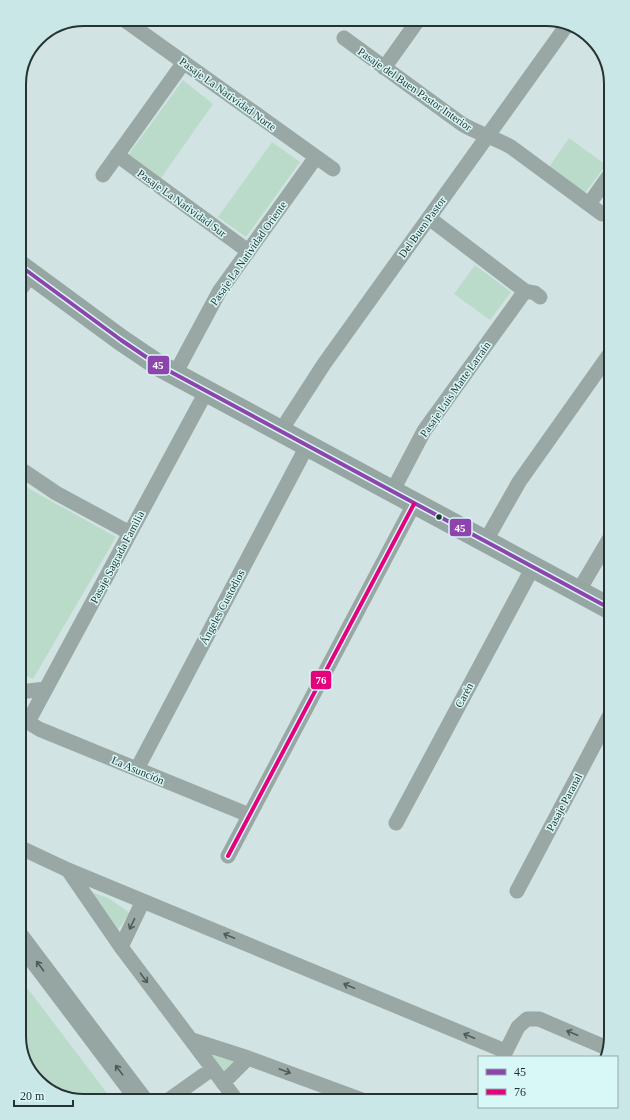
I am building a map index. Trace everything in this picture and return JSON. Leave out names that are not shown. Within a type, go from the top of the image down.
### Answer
[{"type":"street","name":"Pasaje La Natividad Norte","points":[[133,26],[333,169]]},
{"type":"street","points":[[384,68],[414,26]]},
{"type":"street","name":"Del Buen Pastor","points":[[280,432],[324,364],[564,29]]},
{"type":"street","name":"Pasaje del Buen Pastor Interior","points":[[344,38],[462,124],[473,131],[498,140],[511,147],[602,214]]},
{"type":"street","points":[[103,175],[184,62]]},
{"type":"street","name":"Pasaje La Natividad Sur","points":[[117,155],[248,251]]},
{"type":"street","name":"Pasaje La Natividad Oriente","points":[[174,374],[219,292],[316,157]]},
{"type":"street","points":[[589,204],[604,183]]},
{"type":"street","points":[[429,218],[525,291],[535,293],[540,297]]},
{"type":"street","points":[[26,279],[158,365],[604,605]]},
{"type":"street","name":"Pasaje Luis Matte Larraín","points":[[392,492],[424,431],[525,291]]},
{"type":"street","points":[[485,542],[523,477],[604,362]]},
{"type":"street","name":"Pasaje Sagrada Familia","points":[[26,715],[46,689],[206,392]]},
{"type":"street","name":"Ángeles Custodios","points":[[137,769],[308,446]]},
{"type":"street","points":[[26,473],[56,493],[130,533]]},
{"type":"street","points":[[228,856],[414,504]]},
{"type":"street","points":[[578,592],[604,548]]},
{"type":"street","name":"Carén","points":[[396,823],[533,567]]},
{"type":"street","points":[[26,691],[46,689]]},
{"type":"street","name":"La Asunción","points":[[26,719],[39,728],[249,815]]},
{"type":"street","name":"Pasaje Paranal","points":[[517,891],[604,726]]},
{"type":"street","points":[[26,851],[504,1054],[518,1027],[527,1020],[539,1019],[603,1046]]},
{"type":"street","points":[[68,870],[121,947],[232,1094]]},
{"type":"street","points":[[121,947],[143,901]]},
{"type":"street","points":[[26,947],[137,1094]]},
{"type":"street","points":[[192,1040],[248,1058],[346,1094]]},
{"type":"street","points":[[223,1083],[248,1058]]},
{"type":"street","points":[[177,1094],[212,1069]]},
{"type":"green space","points":[[183,80],[213,104],[159,181],[126,158]]},
{"type":"green space","points":[[569,138],[604,164],[604,168],[585,193],[549,167]]},
{"type":"green space","points":[[272,142],[300,162],[246,237],[218,217]]},
{"type":"green space","points":[[475,265],[511,292],[490,320],[454,294]]},
{"type":"green space","points":[[26,486],[116,537],[33,679],[26,676]]},
{"type":"green space","points":[[89,891],[108,898],[130,913],[116,932]]},
{"type":"green space","points":[[26,986],[108,1094],[80,1094],[65,1091],[46,1080],[40,1074],[32,1062],[26,1044]]},
{"type":"green space","points":[[192,1040],[248,1058],[223,1083]]},
{"type":"transit line","name":"45","points":[[26,270],[121,340],[158,365],[604,605]]},
{"type":"transit line","name":"76","points":[[228,856],[414,504]]}]
